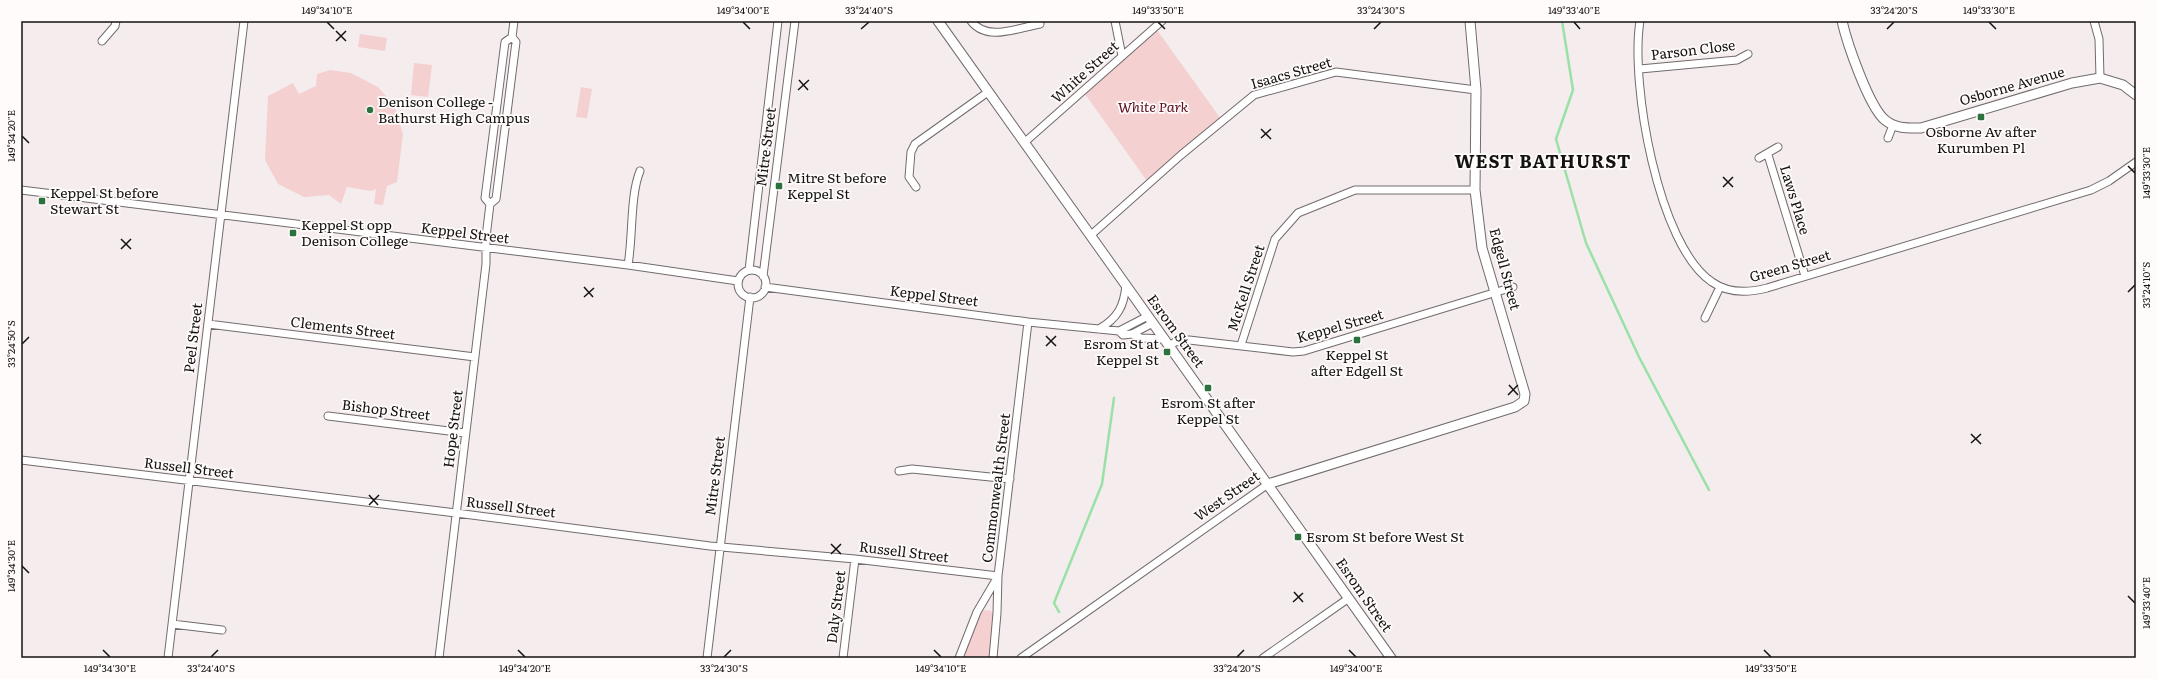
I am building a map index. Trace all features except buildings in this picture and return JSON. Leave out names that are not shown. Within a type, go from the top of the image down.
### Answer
[{"type":"street","points":[[102,41],[115,26],[116,21]]},
{"type":"street","name":"Peel Street","points":[[168,658],[244,21]]},
{"type":"street","name":"Hope Street","points":[[438,658],[475,357],[490,204],[496,199],[516,42],[512,37],[514,21]]},
{"type":"street","name":"Mitre Street","points":[[749,270],[778,21]]},
{"type":"street","name":"Mitre Street","points":[[763,276],[795,21]]},
{"type":"street","name":"Esrom Street","points":[[938,21],[1391,658]]},
{"type":"street","points":[[971,21],[984,32],[992,33],[1020,24],[1040,24]]},
{"type":"street","points":[[1115,21],[1122,56]]},
{"type":"street","name":"White Street","points":[[1025,142],[1162,21]]},
{"type":"street","name":"Edgell Street","points":[[1470,21],[1476,90],[1474,190],[1482,248],[1525,394],[1524,401]]},
{"type":"street","name":"Green Street","points":[[1640,21],[1638,35],[1642,111],[1648,143],[1661,194],[1688,257],[1704,276],[1720,287],[1729,290],[1750,292],[2091,190],[2110,181],[2136,162]]},
{"type":"street","points":[[1842,21],[1848,42],[1876,108],[1885,120],[1893,125],[1888,138]]},
{"type":"street","points":[[2094,21],[2099,39],[2100,78]]},
{"type":"street","name":"Hope Street","points":[[490,204],[485,198],[505,42],[512,37]]},
{"type":"street","name":"Parson Close","points":[[1640,69],[1737,60],[1748,54]]},
{"type":"street","name":"Isaacs Street","points":[[1091,236],[1181,155],[1254,95],[1336,72],[1476,90]]},
{"type":"street","name":"Osborne Avenue","points":[[1893,125],[1905,129],[1921,128],[2072,83],[2100,78],[2123,85],[2136,95]]},
{"type":"street","points":[[916,187],[909,177],[911,152],[915,144],[988,92]]},
{"type":"street","name":"Laws Place","points":[[1759,158],[1768,155],[1778,147]]},
{"type":"street","name":"Laws Place","points":[[1768,155],[1805,276]]},
{"type":"street","points":[[628,265],[632,244],[634,184],[640,171]]},
{"type":"street","name":"Keppel Street","points":[[21,190],[628,265],[738,281]]},
{"type":"street","name":"McKell Street","points":[[1241,345],[1275,239],[1298,213],[1355,190],[1474,190]]},
{"type":"street","points":[[749,270],[756,271],[763,276],[765,287],[758,296],[750,297],[741,292],[738,281],[741,275],[749,270]]},
{"type":"street","points":[[1099,329],[1115,318],[1120,310],[1126,285]]},
{"type":"street","name":"Keppel Street","points":[[765,287],[1028,322],[1119,331],[1123,335],[1132,334],[1141,338],[1168,343],[1186,340],[1304,352],[1513,287]]},
{"type":"street","points":[[1705,318],[1720,287]]},
{"type":"street","name":"Mitre Street","points":[[707,658],[719,547],[750,297]]},
{"type":"street","points":[[1119,331],[1150,319]]},
{"type":"street","points":[[1132,334],[1150,319]]},
{"type":"street","name":"Commonwealth Street","points":[[993,658],[997,613],[998,576],[1028,322]]},
{"type":"street","name":"Clements Street","points":[[208,324],[475,357]]},
{"type":"street","name":"West Street","points":[[1021,658],[1268,484],[1515,407],[1524,401]]},
{"type":"street","name":"Bishop Street","points":[[328,416],[465,433]]},
{"type":"street","name":"Russell Street","points":[[21,460],[456,513],[719,547],[855,559],[998,576]]},
{"type":"street","points":[[898,472],[912,469],[1010,479]]},
{"type":"street","name":"Daly Street","points":[[843,658],[855,559]]},
{"type":"street","points":[[959,658],[977,612],[998,576]]},
{"type":"street","points":[[1263,658],[1349,598]]},
{"type":"street","points":[[172,624],[222,630]]},
{"type":"green space","name":"White Park","points":[[1157,30],[1221,119],[1147,181],[1085,94]]},
{"type":"green space","points":[[360,34],[387,38],[385,51],[358,47]]},
{"type":"green space","points":[[414,63],[432,65],[428,97],[411,95]]},
{"type":"green space","points":[[330,70],[351,73],[378,87],[394,105],[403,134],[397,182],[387,186],[383,205],[374,204],[376,189],[371,191],[347,187],[341,204],[329,195],[304,197],[278,184],[265,160],[268,96],[293,83],[299,94],[316,86],[317,74]]},
{"type":"green space","points":[[581,87],[592,89],[587,118],[576,117]]},
{"type":"green space","points":[[985,610],[991,611],[994,616],[989,658],[963,658],[981,613]]},
{"type":"waterway","points":[[1562,21],[1573,90],[1556,139],[1586,243],[1639,357],[1709,490]]},
{"type":"waterway","points":[[1059,612],[1054,603],[1102,484],[1114,398]]},
{"type":"place","name":"Denison College - Bathurst High Campus","points":[[370,110]]},
{"type":"place","name":"Osborne Av after Kurumben Pl","points":[[1981,117]]},
{"type":"place","name":"Mitre St before Keppel St","points":[[779,186]]},
{"type":"place","name":"Keppel St before Stewart St","points":[[42,201]]},
{"type":"place","name":"Keppel St opp Denison College","points":[[293,233]]},
{"type":"place","name":"Keppel St after Edgell St","points":[[1357,340]]},
{"type":"place","name":"Esrom St at Keppel St","points":[[1167,352]]},
{"type":"place","name":"Esrom St after Keppel St","points":[[1208,388]]},
{"type":"place","name":"Esrom St before West St","points":[[1298,537]]},
{"type":"district","name":"WEST BATHURST","points":[[1543,162]]}]
